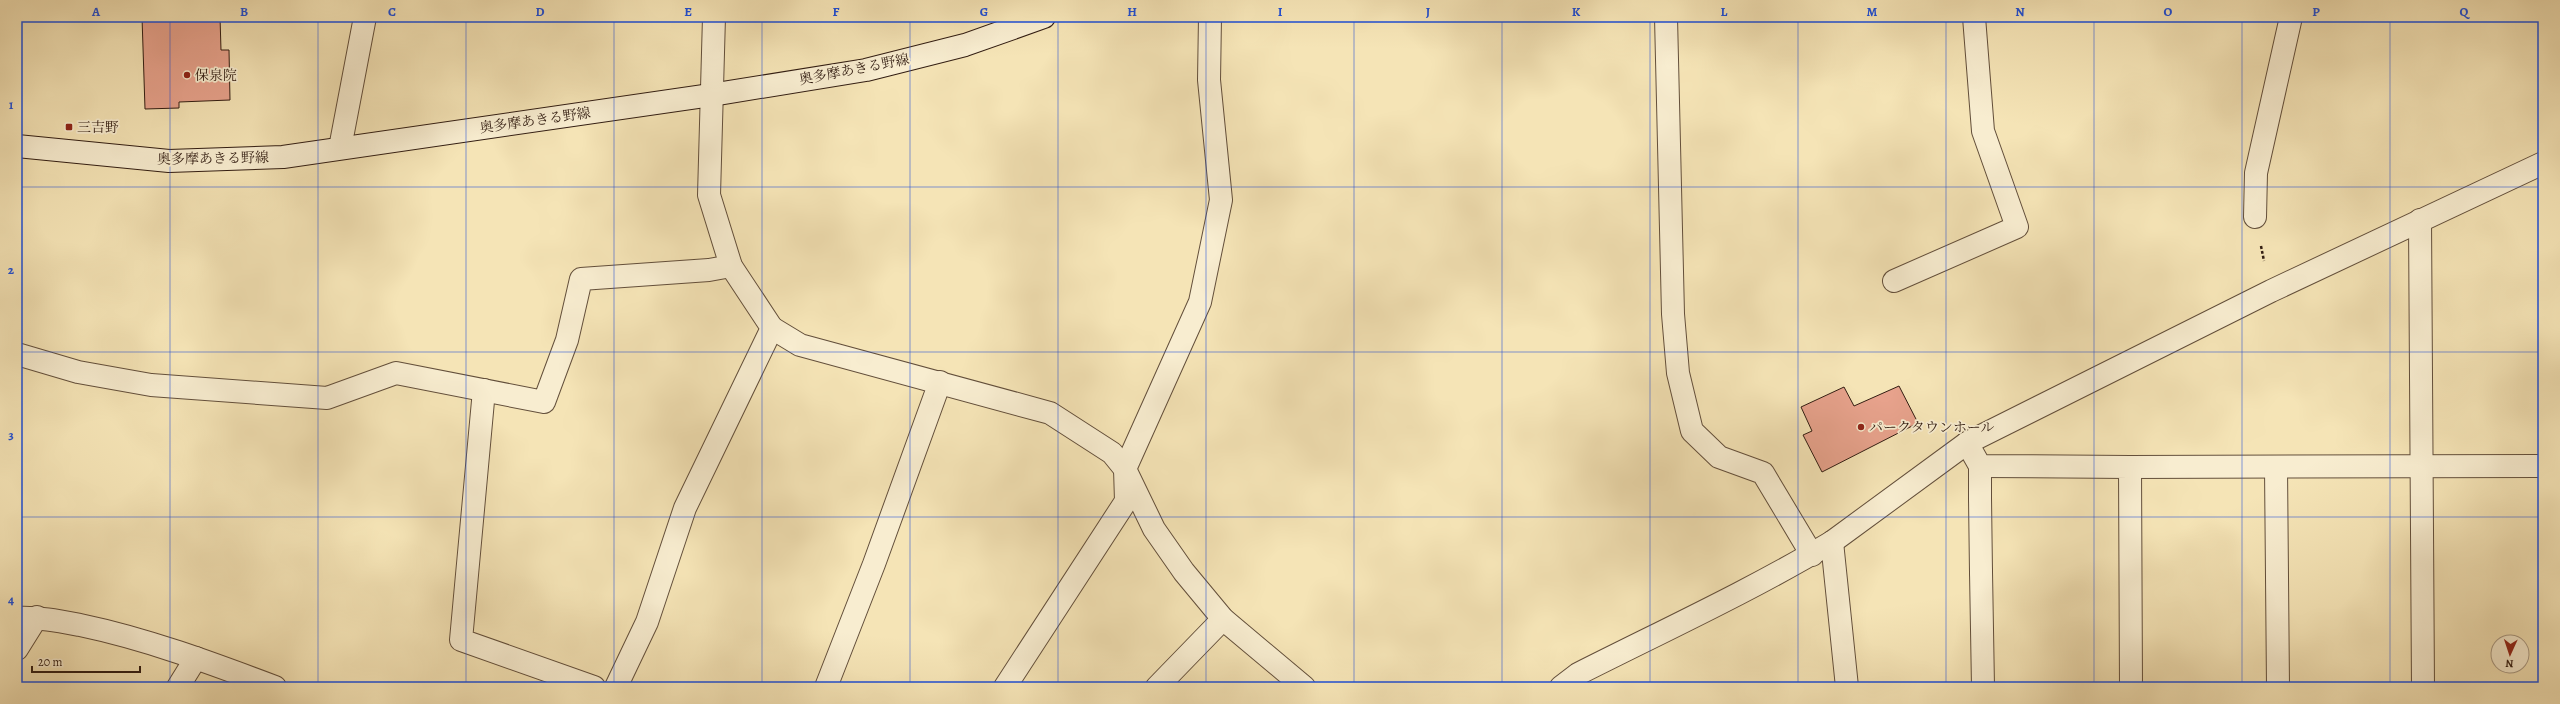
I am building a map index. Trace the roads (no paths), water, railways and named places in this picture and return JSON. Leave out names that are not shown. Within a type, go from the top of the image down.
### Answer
[{"type":"street","points":[[340,148],[365,17]]},
{"type":"street","points":[[714,17],[709,195],[731,266],[772,328],[800,345],[1050,413],[1112,453],[1125,469],[1154,529],[1223,619],[1304,687]]},
{"type":"street","name":"奥多摩あきる野線","points":[[17,146],[169,161],[283,156],[711,95],[866,70],[965,45],[1044,17]]},
{"type":"street","points":[[1005,687],[1126,500],[1125,469],[1200,302],[1221,200],[1209,80],[1210,17]]},
{"type":"street","points":[[1666,17],[1674,314],[1678,373],[1692,432],[1719,457],[1763,473],[1812,554]]},
{"type":"street","points":[[1894,281],[2017,227],[1984,131],[1974,17]]},
{"type":"street","points":[[2255,217],[2256,173],[2290,17]]},
{"type":"street","points":[[1561,687],[1578,674],[1713,607],[1832,542],[1967,443],[2271,291],[2543,163]]},
{"type":"street","points":[[2420,220],[2423,687]]},
{"type":"street","points":[[17,354],[78,372],[129,381],[224,391],[327,398],[396,373],[544,402],[567,340],[581,279],[709,270],[731,266]]},
{"type":"street","points":[[616,687],[647,622],[685,508],[772,328]]},
{"type":"street","points":[[826,687],[874,564],[940,382]]},
{"type":"street","points":[[484,390],[461,640],[594,687]]},
{"type":"street","points":[[1967,443],[1980,466],[1983,687]]},
{"type":"street","points":[[1980,466],[2276,468],[2543,466]]},
{"type":"street","points":[[2130,467],[2131,687]]},
{"type":"street","points":[[2276,468],[2278,687]]},
{"type":"street","points":[[1832,542],[1847,687]]},
{"type":"street","points":[[17,649],[27,617],[115,632],[196,658],[275,687]]},
{"type":"street","points":[[1157,687],[1223,619]]},
{"type":"street","points":[[178,687],[196,658]]},
{"type":"place","name":"保泉院","points":[[187,75]]},
{"type":"place","name":"三吉野","points":[[69,127]]},
{"type":"place","name":"パークタウンホール","points":[[1861,427]]}]
